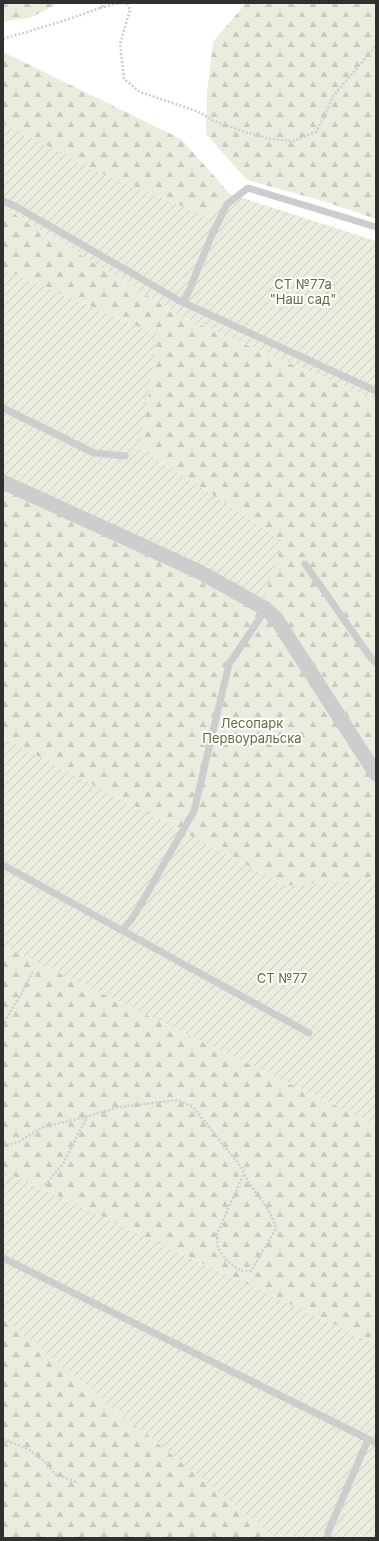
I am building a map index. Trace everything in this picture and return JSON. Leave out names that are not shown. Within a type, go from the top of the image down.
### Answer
[{"type":"street","points":[[3,482],[200,572],[266,609],[277,620],[376,774]]},
{"type":"lane","points":[[183,302],[227,204],[248,188],[376,227]]},
{"type":"lane","points":[[3,201],[15,206],[183,302],[376,391]]},
{"type":"lane","points":[[3,408],[94,453],[125,456]]},
{"type":"lane","points":[[305,564],[376,663]]},
{"type":"lane","points":[[122,930],[131,920],[141,904],[194,811],[229,664],[266,609]]},
{"type":"lane","points":[[3,865],[309,1033]]},
{"type":"lane","points":[[3,1258],[376,1444]]},
{"type":"lane","points":[[328,1538],[328,1532],[368,1440]]},
{"type":"path","points":[[100,8],[106,3]]},
{"type":"path","points":[[3,39],[100,8],[118,3],[126,3],[130,10],[120,44],[124,79],[140,92],[199,112],[214,121],[270,139],[294,141],[316,132],[333,96],[376,46]]},
{"type":"path","points":[[3,1026],[5,1020],[34,972]]},
{"type":"path","points":[[3,1146],[18,1142],[44,1127],[119,1107],[177,1100],[193,1107],[241,1167],[244,1173],[249,1184],[272,1215],[276,1228],[251,1271],[240,1271],[227,1261],[218,1248],[217,1241],[217,1234],[244,1173]]},
{"type":"path","points":[[46,1185],[63,1164],[87,1116]]},
{"type":"path","points":[[3,1439],[28,1449],[45,1462],[55,1474],[78,1483]]},
{"type":"green space","points":[[3,3],[59,3],[30,18],[3,21]]},
{"type":"green space","points":[[246,3],[376,3],[376,219],[326,202],[247,180],[206,134],[207,93],[213,42]]},
{"type":"green space","points":[[3,52],[181,139],[230,194],[208,217],[93,170],[3,123]]},
{"type":"green space","name":"СТ №77а \"Наш сад\"","points":[[3,123],[93,170],[208,217],[230,194],[376,241],[376,400],[184,318],[3,207]]},
{"type":"green space","name":"Лесопарк Первоуральска","points":[[3,207],[184,318],[376,400],[376,878],[286,886],[3,738],[3,477],[283,541],[140,448],[158,335],[3,269]]},
{"type":"green space","points":[[3,269],[158,335],[140,448],[283,541],[261,607],[3,477]]},
{"type":"green space","name":"СТ №77","points":[[3,738],[286,886],[376,878],[376,1125],[3,946]]},
{"type":"green space","points":[[3,946],[376,1125],[376,1344],[3,1171]]},
{"type":"green space","points":[[3,1171],[376,1344],[376,1538],[275,1538],[3,1318]]},
{"type":"green space","points":[[3,1318],[275,1538],[3,1538]]}]
